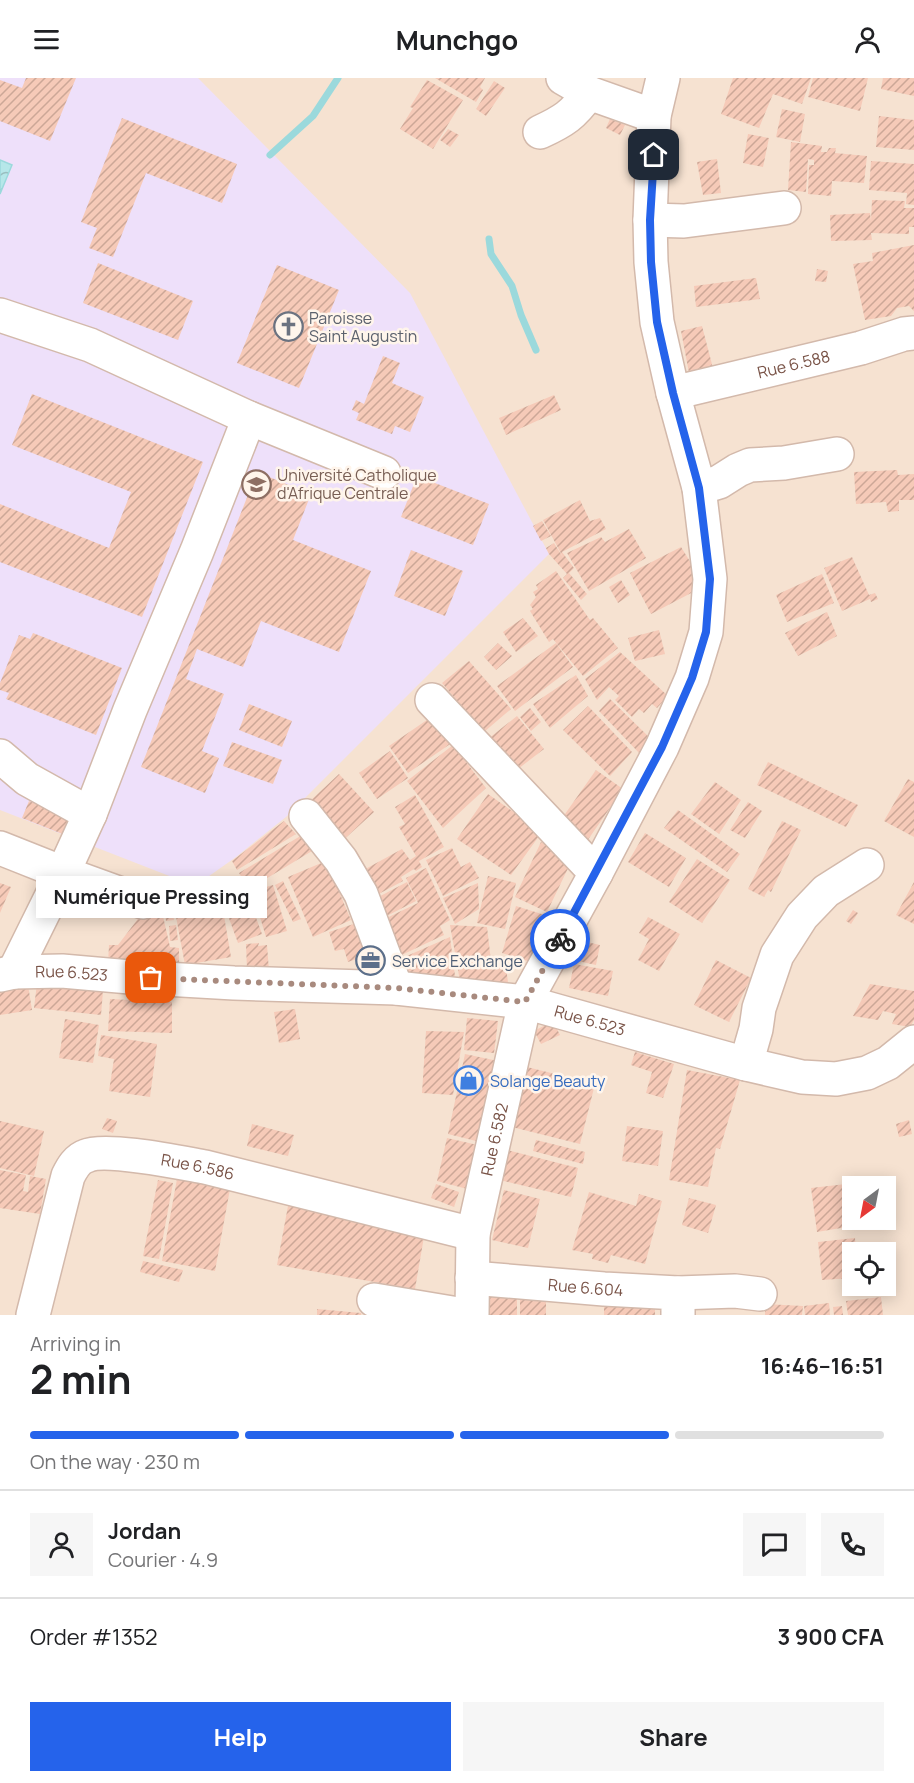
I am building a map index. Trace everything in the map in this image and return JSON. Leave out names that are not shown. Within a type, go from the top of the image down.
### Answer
[{"type":"street","name":"Rue 6.582","points":[[472,1315],[473,1234],[525,1002],[662,747],[692,678],[706,632],[710,579],[699,488],[673,393],[657,322],[651,262],[650,220],[654,116],[663,78]]},
{"type":"street","points":[[540,132],[561,122],[577,110],[576,86],[654,116]]},
{"type":"street","points":[[650,220],[684,221],[784,208]]},
{"type":"street","points":[[0,315],[90,345],[249,418],[384,473]]},
{"type":"street","name":"Rue 6.588","points":[[673,393],[914,333]]},
{"type":"street","points":[[7,973],[63,873],[90,814],[249,418]]},
{"type":"street","points":[[699,488],[719,482],[750,465],[784,463],[837,454]]},
{"type":"street","points":[[432,700],[596,873]]},
{"type":"street","points":[[0,756],[27,779],[90,814]]},
{"type":"street","points":[[306,816],[341,860],[361,894],[396,988]]},
{"type":"street","points":[[0,848],[143,902]]},
{"type":"street","points":[[746,1064],[756,1029],[759,1008],[777,955],[802,916],[826,891],[867,865]]},
{"type":"street","name":"Rue 6.523","points":[[7,973],[62,971],[234,983],[396,988],[525,1002],[746,1064],[802,1077],[836,1078],[867,1073],[888,1063],[914,1042]]},
{"type":"street","name":"Rue 6.586","points":[[33,1315],[68,1176],[83,1156],[95,1153],[160,1159],[205,1167],[473,1234]]},
{"type":"street","name":"Rue 6.604","points":[[472,1278],[604,1289],[678,1304],[735,1291],[760,1294]]},
{"type":"street","points":[[374,1300],[464,1315]]},
{"type":"shaded area","points":[[0,78],[914,78],[914,1315],[0,1315]]},
{"type":"shaded area","name":"Université Catholique d'Afrique Centrale","points":[[0,78],[198,78],[410,293],[549,554],[286,817],[195,886],[0,810]]},
{"type":"water","points":[[0,160],[12,165],[0,194]]},
{"type":"building","points":[[26,78],[76,78],[50,141],[0,121],[0,80],[22,88]]},
{"type":"building","points":[[435,78],[485,78],[480,87],[483,90],[476,102]]},
{"type":"building","points":[[733,78],[811,78],[802,104],[773,94],[759,128],[721,114]]},
{"type":"building","points":[[813,78],[868,78],[860,111],[808,97]]},
{"type":"building","points":[[883,78],[914,78],[914,96],[881,89]]},
{"type":"building","points":[[427,80],[463,100],[433,149],[400,129],[413,108],[410,107]]},
{"type":"building","points":[[494,81],[505,88],[486,116],[476,109]]},
{"type":"building","points":[[782,109],[805,114],[800,142],[776,137]]},
{"type":"building","points":[[879,116],[914,120],[914,150],[876,147]]},
{"type":"building","points":[[122,118],[237,164],[222,203],[146,173],[113,257],[89,248],[97,228],[81,222]]},
{"type":"building","points":[[610,119],[625,125],[620,135],[606,128]]},
{"type":"building","points":[[448,129],[459,135],[450,147],[440,140]]},
{"type":"building","points":[[748,134],[769,138],[763,167],[743,163]]},
{"type":"building","points":[[791,142],[822,146],[821,152],[827,152],[829,148],[836,148],[835,153],[867,156],[864,183],[832,181],[831,196],[808,194],[809,165],[814,165],[814,160],[808,159],[806,192],[788,190]]},
{"type":"building","points":[[717,159],[721,193],[703,195],[697,162]]},
{"type":"building","points":[[871,161],[914,164],[914,205],[906,204],[907,193],[869,190]]},
{"type":"building","points":[[872,200],[905,201],[904,208],[914,208],[914,227],[909,227],[909,234],[871,233],[872,240],[831,241],[830,215],[870,213],[871,221]]},
{"type":"building","points":[[914,245],[914,311],[909,306],[897,308],[891,316],[865,320],[853,264],[873,261],[872,253]]},
{"type":"building","points":[[98,263],[193,301],[178,340],[83,303]]},
{"type":"building","name":"Paroisse Saint Augustin","points":[[277,265],[339,290],[299,388],[237,363]]},
{"type":"building","points":[[817,269],[828,271],[826,282],[815,281]]},
{"type":"building","points":[[756,278],[760,299],[696,307],[694,286]]},
{"type":"building","points":[[702,326],[714,372],[690,378],[681,331]]},
{"type":"building","points":[[383,356],[400,363],[392,383],[424,397],[410,432],[395,426],[392,434],[356,420],[359,413],[352,410],[356,400],[364,404]]},
{"type":"building","points":[[32,394],[203,462],[142,617],[0,562],[0,504],[109,548],[131,492],[12,445]]},
{"type":"building","points":[[554,395],[561,410],[506,435],[499,418]]},
{"type":"building","points":[[897,470],[898,475],[914,474],[914,500],[899,500],[899,511],[888,512],[886,502],[856,504],[854,472]]},
{"type":"building","points":[[257,472],[311,494],[293,540],[371,571],[339,652],[261,621],[243,667],[197,649],[186,679],[224,694],[202,751],[219,758],[205,793],[141,767]]},
{"type":"building","points":[[417,476],[489,504],[473,545],[401,517]]},
{"type":"building","points":[[580,500],[590,521],[600,518],[606,529],[562,552],[574,568],[569,573],[587,594],[581,600],[563,578],[567,574],[546,548],[554,543],[564,559],[543,520]]},
{"type":"building","points":[[542,521],[551,536],[541,541],[533,526]]},
{"type":"building","points":[[629,529],[646,558],[589,591],[567,553],[601,537],[605,542]]},
{"type":"building","points":[[681,547],[696,571],[695,591],[651,614],[630,573]]},
{"type":"building","points":[[411,550],[463,571],[445,616],[394,596]]},
{"type":"building","points":[[852,557],[869,595],[875,593],[878,599],[871,602],[870,599],[842,611],[824,568]]},
{"type":"building","points":[[556,571],[590,620],[593,618],[618,648],[583,676],[553,639],[549,642],[530,611],[533,609],[530,605],[536,597],[533,592],[538,589],[536,585]]},
{"type":"building","points":[[822,574],[834,603],[787,622],[776,595]]},
{"type":"building","points":[[621,580],[630,595],[618,603],[609,587]]},
{"type":"building","points":[[827,612],[837,636],[798,656],[785,633]]},
{"type":"building","points":[[523,618],[538,636],[516,652],[503,632]]},
{"type":"building","points":[[659,630],[665,654],[635,661],[628,638]]},
{"type":"building","points":[[33,633],[122,668],[96,735],[6,699],[9,693],[0,690],[0,683],[19,635],[30,639]]},
{"type":"building","points":[[498,643],[512,656],[496,670],[484,657]]},
{"type":"building","points":[[556,643],[573,667],[515,711],[497,686]]},
{"type":"building","points":[[620,652],[668,696],[657,708],[652,704],[644,713],[639,709],[632,717],[615,700],[619,696],[609,687],[597,700],[585,679]]},
{"type":"building","points":[[469,661],[511,709],[484,732],[442,683]]},
{"type":"building","points":[[576,675],[588,696],[550,728],[533,704]]},
{"type":"building","points":[[610,699],[650,738],[641,755],[599,711]]},
{"type":"building","points":[[249,704],[292,721],[282,747],[239,730]]},
{"type":"building","points":[[588,706],[632,752],[610,776],[563,730]]},
{"type":"building","points":[[530,708],[541,722],[531,731],[520,717]]},
{"type":"building","points":[[440,711],[459,738],[408,773],[389,746]]},
{"type":"building","points":[[517,716],[544,749],[514,772],[488,739]]},
{"type":"building","points":[[232,742],[282,760],[273,784],[223,766]]},
{"type":"building","points":[[453,745],[486,788],[443,828],[407,781]]},
{"type":"building","points":[[390,751],[408,778],[377,799],[359,773]]},
{"type":"building","points":[[768,762],[858,805],[846,827],[757,785]]},
{"type":"building","points":[[596,770],[623,789],[585,844],[558,824]]},
{"type":"building","points":[[339,774],[374,812],[339,844],[309,802]]},
{"type":"building","points":[[908,779],[914,782],[914,837],[884,821]]},
{"type":"building","points":[[715,782],[741,800],[719,834],[691,814]]},
{"type":"building","points":[[488,794],[542,832],[511,875],[457,839]]},
{"type":"building","points":[[415,795],[444,847],[419,861],[422,867],[401,877],[403,881],[373,897],[360,872],[402,849],[410,860],[416,856],[399,827],[405,824],[395,807]]},
{"type":"building","points":[[29,801],[82,823],[75,839],[22,818]]},
{"type":"building","points":[[748,802],[762,811],[745,838],[730,830]]},
{"type":"building","points":[[678,810],[740,854],[727,872],[664,828]]},
{"type":"building","points":[[284,821],[296,834],[237,870],[232,861]]},
{"type":"building","points":[[782,821],[801,830],[771,892],[768,890],[764,897],[748,889]]},
{"type":"building","points":[[307,832],[317,848],[249,889],[239,873]]},
{"type":"building","points":[[645,833],[686,858],[669,887],[628,862]]},
{"type":"building","points":[[541,842],[573,858],[547,912],[515,897]]},
{"type":"building","points":[[452,848],[461,867],[470,862],[479,878],[443,896],[426,860]]},
{"type":"building","points":[[697,859],[730,880],[702,923],[669,902]]},
{"type":"building","points":[[326,861],[351,920],[313,937],[288,877]]},
{"type":"building","points":[[426,868],[450,920],[440,926],[444,935],[391,960],[374,924],[418,903],[406,878]]},
{"type":"building","points":[[488,876],[516,883],[505,929],[477,923]]},
{"type":"building","points":[[283,881],[301,919],[293,922],[275,885]]},
{"type":"building","points":[[407,882],[416,901],[377,921],[367,903]]},
{"type":"building","points":[[914,882],[914,924],[896,915]]},
{"type":"building","points":[[0,883],[11,887],[0,913]]},
{"type":"building","points":[[478,883],[479,909],[455,924],[443,898]]},
{"type":"building","points":[[273,885],[287,931],[266,937],[252,891]]},
{"type":"building","points":[[247,893],[262,934],[238,943],[223,902]]},
{"type":"building","points":[[170,894],[174,920],[166,921],[162,895]]},
{"type":"building","points":[[221,898],[231,957],[185,965],[174,906]]},
{"type":"building","points":[[150,903],[160,903],[170,947],[179,948],[179,967],[108,964],[109,945],[118,945]]},
{"type":"building","points":[[516,906],[548,916],[534,963],[502,953]]},
{"type":"building","points":[[853,910],[858,913],[851,924],[846,921]]},
{"type":"building","points":[[648,917],[680,934],[659,971],[638,960],[649,939],[639,933]]},
{"type":"building","points":[[366,920],[378,960],[365,965],[362,957],[348,962],[344,949],[335,951],[329,932]]},
{"type":"building","points":[[176,925],[178,940],[170,941],[169,926]]},
{"type":"building","points":[[450,925],[487,927],[491,961],[505,961],[509,989],[461,987]]},
{"type":"building","points":[[450,937],[455,976],[403,980],[400,959]]},
{"type":"building","points":[[578,940],[600,945],[596,965],[573,960]]},
{"type":"building","points":[[259,943],[258,946],[267,945],[269,971],[247,970],[246,944]]},
{"type":"building","points":[[716,960],[751,978],[729,1022],[694,1005]]},
{"type":"building","points":[[574,964],[613,971],[608,996],[569,988]]},
{"type":"building","points":[[37,983],[103,991],[101,1015],[34,1008]]},
{"type":"building","points":[[870,984],[914,991],[914,1020],[910,1027],[892,1024],[896,1014],[883,1011],[878,1020],[853,1016]]},
{"type":"building","points":[[28,985],[32,1010],[0,1015],[0,989]]},
{"type":"building","points":[[110,999],[172,1002],[172,1033],[108,1031]]},
{"type":"building","points":[[295,1009],[300,1039],[279,1043],[274,1012]]},
{"type":"building","points":[[467,1018],[498,1021],[494,1053],[464,1050]]},
{"type":"building","points":[[65,1019],[99,1025],[93,1063],[59,1058]]},
{"type":"building","points":[[553,1021],[560,1035],[541,1044],[534,1031]]},
{"type":"building","points":[[426,1031],[464,1032],[453,1095],[422,1093]]},
{"type":"building","points":[[101,1035],[157,1044],[150,1097],[109,1091],[114,1059],[98,1056]]},
{"type":"building","points":[[635,1052],[674,1064],[663,1098],[646,1093],[652,1072],[631,1065]]},
{"type":"building","points":[[465,1054],[498,1061],[480,1142],[448,1134]]},
{"type":"building","points":[[527,1067],[595,1084],[580,1144],[512,1127]]},
{"type":"building","points":[[687,1070],[740,1080],[720,1149],[716,1148],[708,1187],[669,1180]]},
{"type":"building","points":[[107,1118],[117,1121],[113,1133],[102,1129]]},
{"type":"building","points":[[909,1120],[912,1134],[899,1137],[896,1124]]},
{"type":"building","points":[[0,1121],[44,1131],[34,1176],[0,1168]]},
{"type":"building","points":[[252,1124],[294,1135],[288,1156],[247,1146]]},
{"type":"building","points":[[627,1126],[663,1131],[658,1166],[622,1161]]},
{"type":"building","points":[[447,1138],[482,1146],[471,1190],[437,1181]]},
{"type":"building","points":[[536,1140],[585,1152],[583,1164],[533,1151]]},
{"type":"building","points":[[507,1150],[578,1168],[571,1197],[500,1180]]},
{"type":"building","points":[[0,1170],[26,1175],[23,1191],[28,1192],[30,1176],[46,1179],[40,1214],[0,1208]]},
{"type":"building","points":[[177,1179],[230,1189],[215,1271],[162,1261]]},
{"type":"building","points":[[158,1180],[173,1183],[159,1259],[143,1256]]},
{"type":"building","points":[[436,1184],[459,1192],[454,1207],[431,1198]]},
{"type":"building","points":[[842,1184],[842,1228],[817,1232],[811,1188]]},
{"type":"building","points":[[504,1190],[540,1199],[528,1248],[492,1240]]},
{"type":"building","points":[[589,1192],[636,1206],[639,1194],[662,1201],[645,1264],[611,1255],[608,1263],[592,1259],[593,1254],[572,1250]]},
{"type":"building","points":[[689,1198],[716,1205],[708,1233],[682,1225]]},
{"type":"building","points":[[288,1206],[425,1231],[415,1289],[277,1265]]},
{"type":"building","points":[[855,1238],[855,1242],[842,1242],[842,1279],[822,1280],[818,1242]]},
{"type":"building","points":[[143,1261],[183,1270],[179,1282],[140,1272]]},
{"type":"building","points":[[483,1293],[517,1294],[517,1315],[483,1315]]},
{"type":"building","points":[[881,1297],[883,1315],[848,1315],[846,1301]]},
{"type":"building","points":[[520,1299],[546,1299],[546,1315],[520,1315]]},
{"type":"building","points":[[829,1303],[830,1315],[805,1315],[804,1306]]},
{"type":"building","points":[[604,1304],[655,1308],[655,1315],[604,1315]]},
{"type":"building","points":[[765,1304],[803,1306],[802,1315],[765,1315]]},
{"type":"building","points":[[842,1306],[843,1315],[834,1315],[833,1307]]},
{"type":"building","points":[[317,1309],[361,1313],[361,1315],[317,1315]]},
{"type":"waterway","points":[[270,155],[313,116],[338,78]]},
{"type":"waterway","points":[[489,239],[491,254],[512,286],[536,350]]},
{"type":"way so far","points":[[151,978],[396,988],[525,1002],[560,939]]},
{"type":"place","name":"Paroisse Saint Augustin","points":[[288,327]]},
{"type":"place","name":"Université Catholique d'Afrique Centrale","points":[[256,484]]},
{"type":"place","name":"Service Exchange","points":[[371,961]]},
{"type":"place","name":"Numérique Pressing","points":[[151,978]]},
{"type":"place","name":"Solange Beauty","points":[[469,1081]]},
{"type":"route","points":[[560,939],[662,747],[692,678],[706,632],[710,579],[699,488],[673,393],[657,322],[651,262],[650,220],[654,155]]}]
